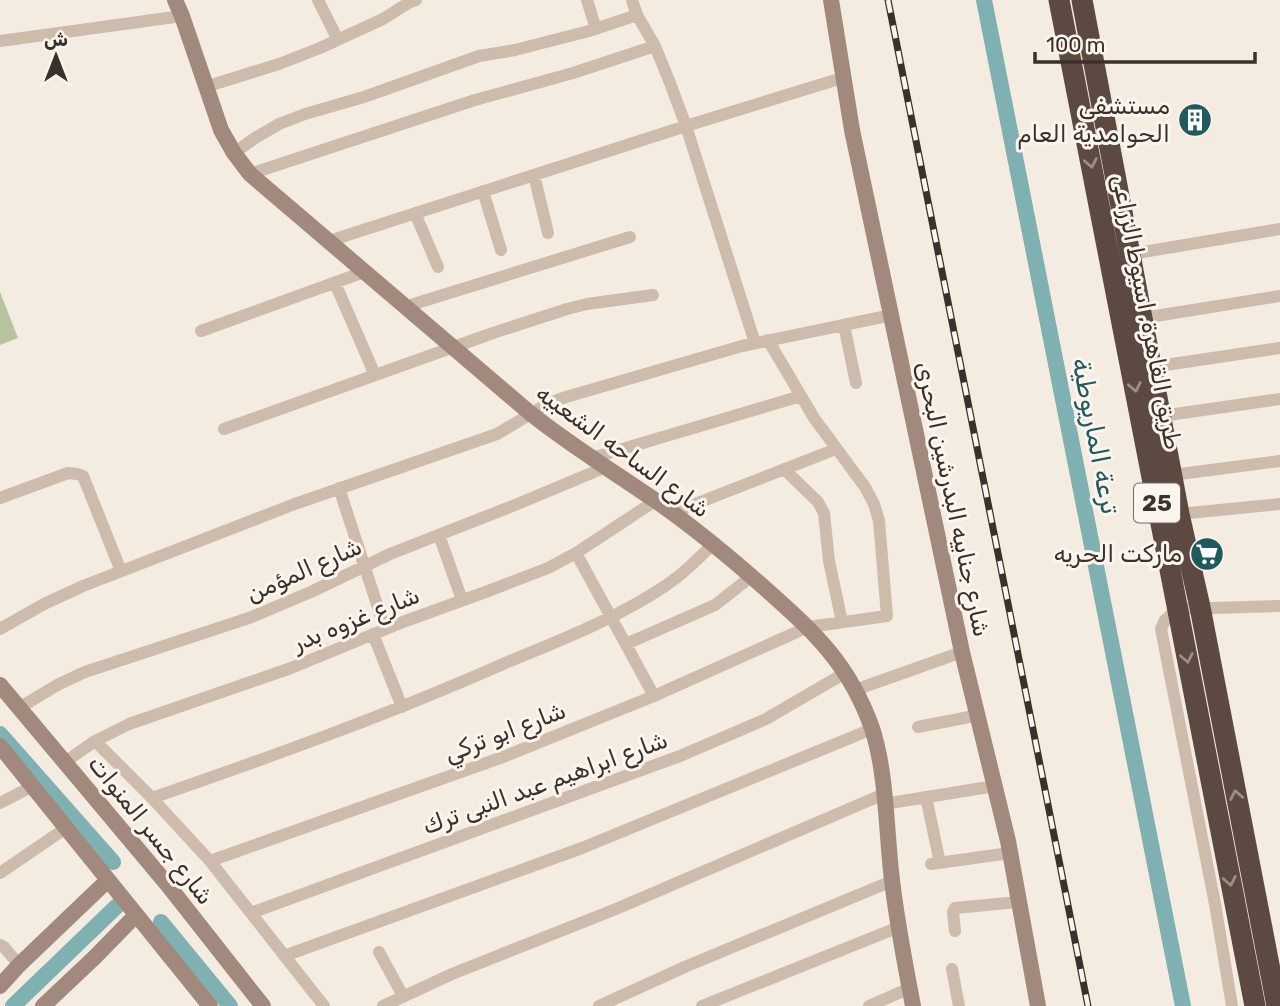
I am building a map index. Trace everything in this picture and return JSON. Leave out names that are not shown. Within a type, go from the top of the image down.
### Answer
[{"type":"highway","name":"طريق القاهرة, اسيوط الزراعى","points":[[1059,0],[1255,1006]]},
{"type":"highway","name":"طريق القاهرة, اسيوط الزراعى","points":[[1082,0],[1179,514],[1200,607],[1277,1006]]},
{"type":"street","name":"شارع الساحه الشعبيه","points":[[175,0],[221,130],[250,174],[530,413],[713,544],[821,640],[855,690],[872,729],[884,799],[892,881],[914,1006]]},
{"type":"street","points":[[318,0],[338,40]]},
{"type":"street","points":[[205,87],[279,64],[338,40],[416,0]]},
{"type":"street","points":[[587,0],[596,29]]},
{"type":"street","points":[[632,0],[655,46],[686,126],[762,341],[836,449],[672,513]]},
{"type":"street","name":"شارع جنابيه البدرشين البحرى","points":[[831,0],[842,78],[877,250],[962,652],[1010,853],[1035,1006]]},
{"type":"street","points":[[234,153],[279,124],[305,114],[364,97],[479,56],[515,50],[638,15]]},
{"type":"street","points":[[0,41],[182,16]]},
{"type":"street","points":[[250,174],[475,100],[655,46]]},
{"type":"street","points":[[328,241],[842,78]]},
{"type":"street","points":[[534,175],[548,233]]},
{"type":"street","points":[[483,191],[500,250]]},
{"type":"street","points":[[415,213],[438,267]]},
{"type":"street","points":[[1131,254],[1280,229]]},
{"type":"street","points":[[404,307],[630,237]]},
{"type":"street","points":[[201,331],[364,272]]},
{"type":"street","points":[[335,283],[375,374]]},
{"type":"street","points":[[224,429],[567,309],[653,295]]},
{"type":"street","points":[[1143,318],[1280,296]]},
{"type":"street","points":[[0,629],[44,604],[121,571],[339,488],[496,434],[547,404],[762,341],[892,315]]},
{"type":"street","points":[[844,325],[856,383]]},
{"type":"street","points":[[1152,367],[1280,348]]},
{"type":"street","points":[[592,458],[801,396]]},
{"type":"street","points":[[1161,416],[1280,399]]},
{"type":"street","name":"شارع ابو تركي","points":[[209,861],[503,757],[654,696],[808,627],[885,617],[888,613],[877,512],[865,487],[836,449]]},
{"type":"street","points":[[1172,475],[1280,461]]},
{"type":"street","name":"شارع المؤمن","points":[[19,708],[85,672],[249,618],[390,554],[606,467]]},
{"type":"street","points":[[784,469],[818,502],[824,513],[829,561],[842,622]]},
{"type":"street","points":[[0,498],[68,473],[83,476],[121,571]]},
{"type":"street","points":[[339,488],[365,566],[379,631],[402,707]]},
{"type":"street","name":"شارع غزوه بدر","points":[[65,762],[95,741],[130,724],[292,668],[379,631],[548,568],[576,553],[655,500]]},
{"type":"street","points":[[1179,514],[1280,504]]},
{"type":"street","points":[[439,535],[462,600]]},
{"type":"street","points":[[152,798],[310,743],[402,707],[611,616],[666,585],[691,566],[713,544]]},
{"type":"street","points":[[576,553],[654,696]]},
{"type":"street","points":[[626,644],[715,605],[752,576]]},
{"type":"street","points":[[1232,1006],[1215,904],[1161,629],[1165,620],[1178,609],[1280,606]]},
{"type":"street","points":[[855,690],[962,652]]},
{"type":"street","name":"شارع ابراهيم عبد النبى ترك","points":[[251,913],[680,756],[766,719],[845,673]]},
{"type":"street","name":"شارع جسر المنوات","points":[[0,685],[167,884],[263,1006]]},
{"type":"street","points":[[918,727],[979,715]]},
{"type":"street","points":[[285,956],[582,848],[872,729]]},
{"type":"street","points":[[95,741],[209,861],[324,1006]]},
{"type":"street","points":[[0,746],[206,1005]]},
{"type":"street","points":[[0,803],[33,786]]},
{"type":"street","points":[[383,1006],[452,974],[884,799],[926,797],[995,786]]},
{"type":"street","points":[[926,797],[935,864],[1010,853]]},
{"type":"street","points":[[0,873],[66,828]]},
{"type":"street","points":[[0,986],[108,880]]},
{"type":"street","points":[[599,1006],[687,966],[892,881]]},
{"type":"street","points":[[955,931],[955,908],[1019,902]]},
{"type":"street","points":[[49,1004],[136,915]]},
{"type":"street","points":[[702,1006],[899,927]]},
{"type":"street","points":[[0,945],[19,965]]},
{"type":"street","points":[[379,952],[404,996]]},
{"type":"street","points":[[952,969],[959,1006]]},
{"type":"street","points":[[869,1006],[910,988]]},
{"type":"green space","points":[[0,292],[18,338],[0,345]]},
{"type":"waterway","name":"ترعة الماريوطية","points":[[984,0],[1183,1006]]},
{"type":"waterway","points":[[0,734],[113,862]]},
{"type":"waterway","points":[[13,1006],[117,906]]},
{"type":"waterway","points":[[161,922],[230,1006]]},
{"type":"railway","points":[[888,0],[1088,1006]]},
{"type":"place","name":"مستشفى الحوامدية العام","points":[[1195,120]]},
{"type":"place","name":"ماركت الحريه","points":[[1207,554]]}]
